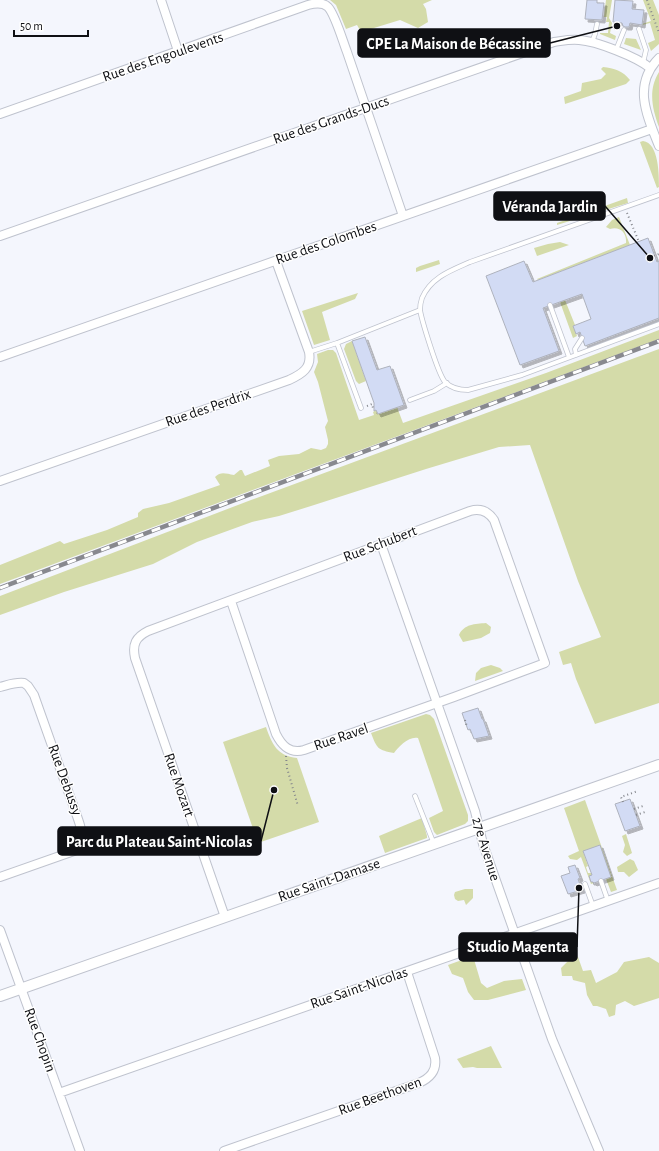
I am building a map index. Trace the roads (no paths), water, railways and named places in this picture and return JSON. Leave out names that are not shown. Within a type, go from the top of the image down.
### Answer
[{"type":"street","points":[[161,0],[178,51]]},
{"type":"street","name":"Rue des Engoulevents","points":[[0,114],[314,3],[325,5],[331,10],[366,108]]},
{"type":"street","name":"Rue des Grands-Ducs","points":[[0,236],[554,42],[575,40],[592,42],[643,63],[650,68]]},
{"type":"street","points":[[659,58],[646,75],[643,88],[645,106],[659,146]]},
{"type":"street","points":[[366,108],[403,216]]},
{"type":"street","name":"Rue des Colombes","points":[[0,357],[652,129]]},
{"type":"street","points":[[276,261],[309,352]]},
{"type":"street","name":"Rue des Perdrix","points":[[0,481],[289,380],[305,371],[309,362],[309,352]]},
{"type":"street","name":"Rue Schubert","points":[[134,653],[135,641],[140,635],[148,630],[231,601],[470,511],[481,510],[488,513],[494,520],[545,664]]},
{"type":"street","name":"27e Avenue","points":[[381,544],[475,812],[483,844],[552,1039],[599,1151]]},
{"type":"street","name":"Rue Ravel","points":[[231,601],[279,742],[289,749],[299,751],[545,664]]},
{"type":"street","name":"Rue Mozart","points":[[134,653],[225,917]]},
{"type":"street","name":"Rue Debussy","points":[[0,687],[20,682],[24,683],[31,690],[76,811],[82,833],[80,845],[74,851],[0,877]]},
{"type":"street","name":"Rue Saint-Damase","points":[[0,996],[659,765]]},
{"type":"street","name":"Rue Saint-Nicolas","points":[[59,1093],[659,883]]},
{"type":"street","name":"Rue Chopin","points":[[0,930],[80,1151]]},
{"type":"street","name":"Rue Beethoven","points":[[224,1151],[419,1083],[429,1078],[434,1071],[435,1058],[407,972]]},
{"type":"lane","points":[[592,42],[596,24]]},
{"type":"lane","points":[[639,29],[646,50],[643,63]]},
{"type":"lane","points":[[615,51],[624,30]]},
{"type":"lane","points":[[659,195],[470,262],[445,273],[429,286],[423,297],[420,310],[441,376],[454,388],[468,390],[522,375],[659,324]]},
{"type":"lane","points":[[550,306],[569,357]]},
{"type":"lane","points":[[309,352],[337,343],[420,310]]},
{"type":"lane","points":[[576,355],[575,349],[582,338]]},
{"type":"lane","points":[[337,343],[361,408]]},
{"type":"lane","points":[[410,400],[434,391],[447,383]]},
{"type":"lane","points":[[416,796],[434,844]]},
{"type":"lane","points":[[601,881],[608,901]]},
{"type":"lane","points":[[584,884],[593,906]]},
{"type":"railway","points":[[0,588],[659,341]]},
{"type":"place","name":"CPE La Maison de Bécassine","points":[[617,26]]},
{"type":"place","name":"Véranda Jardin","points":[[650,258]]},
{"type":"place","name":"Parc du Plateau Saint-Nicolas","points":[[274,790]]},
{"type":"place","name":"Studio Magenta","points":[[579,888]]}]
